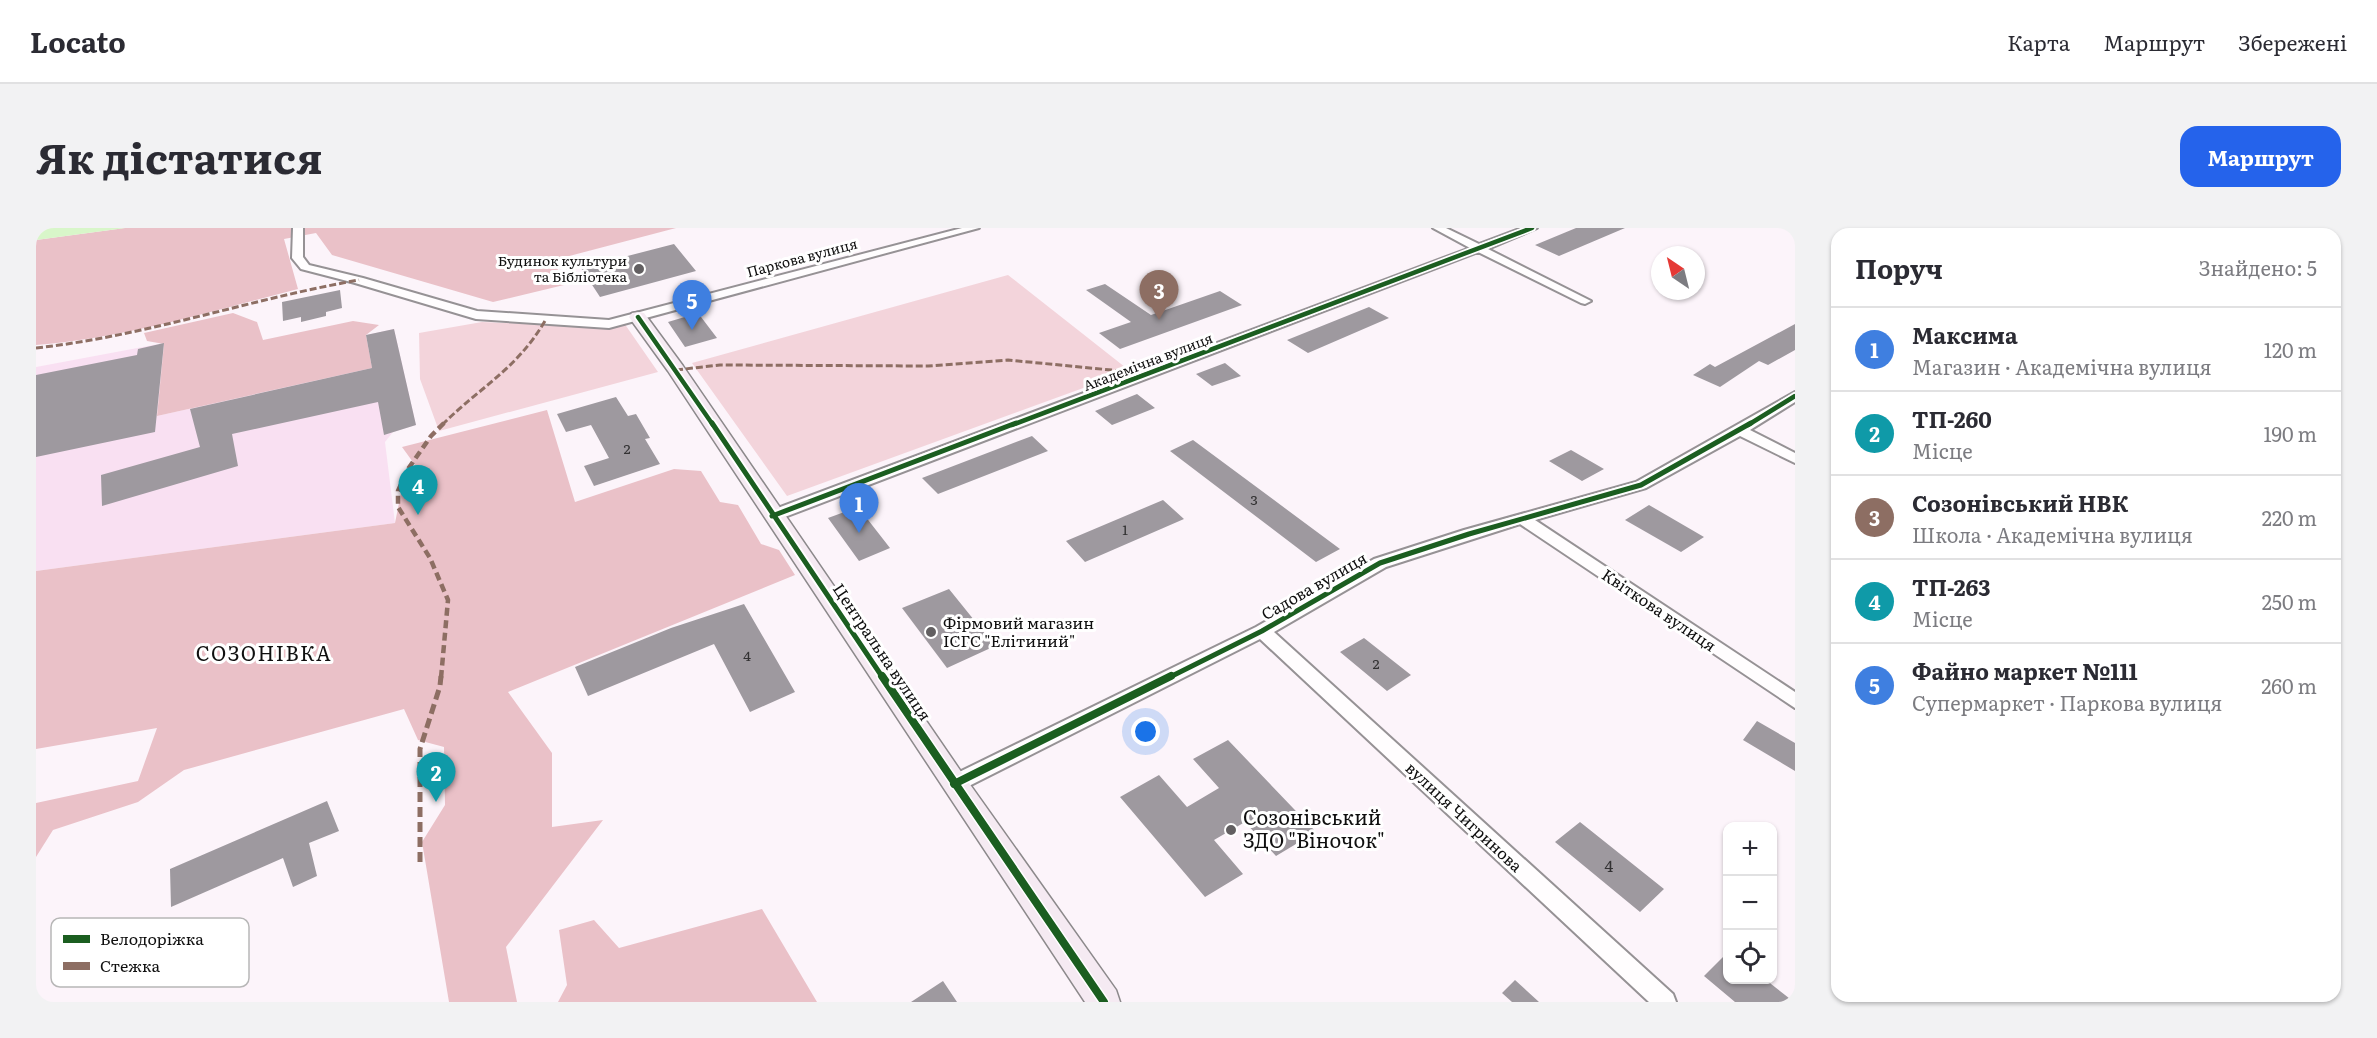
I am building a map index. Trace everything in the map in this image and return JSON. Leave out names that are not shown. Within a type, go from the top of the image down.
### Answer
[{"type":"street","name":"Паркова вулиця","points":[[298,228],[297,258],[305,267],[476,315],[609,324],[974,228]]},
{"type":"street","points":[[1438,228],[1585,301]]},
{"type":"street","name":"Академічна вулиця","points":[[772,516],[1532,228]]},
{"type":"street","name":"Центральна вулиця","points":[[638,317],[1104,1002]]},
{"type":"street","name":"Садова вулиця","points":[[954,784],[1262,632],[1380,563],[1641,484],[1740,430],[1795,396]]},
{"type":"street","points":[[1740,430],[1795,459]]},
{"type":"street","name":"Квіткова вулиця","points":[[1523,519],[1795,701]]},
{"type":"street","name":"вулиця Чигринова","points":[[1262,632],[1665,1002]]},
{"type":"shaded area","points":[[36,228],[125,228],[36,240]]},
{"type":"shaded area","points":[[125,228],[676,228],[554,260],[564,285],[493,302],[332,255],[316,233],[284,239],[298,289],[135,330],[36,345],[36,240]]},
{"type":"shaded area","points":[[1008,275],[1130,371],[787,496],[692,363]]},
{"type":"shaded area","points":[[233,313],[257,322],[263,340],[353,321],[379,325],[366,335],[372,368],[157,416],[164,344],[147,341],[144,333]]},
{"type":"shaded area","points":[[482,322],[605,327],[624,323],[658,372],[439,431],[420,379],[419,333]]},
{"type":"shaded area","points":[[394,329],[416,425],[393,432],[385,442],[395,523],[36,571],[36,367],[164,343],[157,416],[372,368],[366,335]]},
{"type":"shaded area","points":[[547,410],[575,502],[674,469],[701,471],[720,502],[738,505],[761,544],[779,550],[795,575],[508,692],[552,753],[552,827],[603,820],[506,947],[517,1002],[449,1002],[422,842],[445,805],[444,747],[418,740],[404,709],[184,770],[138,802],[53,830],[36,857],[36,803],[138,781],[157,728],[36,749],[36,571],[395,523],[401,493],[423,476],[402,447]]},
{"type":"shaded area","points":[[762,909],[817,1002],[558,1002],[567,985],[559,930],[594,920],[619,948]]},
{"type":"building","points":[[1576,228],[1625,228],[1559,256],[1535,245]]},
{"type":"building","name":"Будинок культури та Бібліотека","points":[[674,244],[696,271],[600,297],[581,268]]},
{"type":"building","points":[[1105,284],[1151,315],[1220,291],[1242,305],[1120,349],[1099,333],[1131,322],[1086,290]]},
{"type":"building","points":[[340,290],[342,308],[326,312],[326,316],[301,322],[301,317],[283,321],[282,302]]},
{"type":"building","points":[[1369,307],[1389,318],[1308,353],[1287,340]]},
{"type":"building","points":[[698,313],[717,338],[685,347],[668,322]]},
{"type":"building","points":[[1795,324],[1795,350],[1768,365],[1759,361],[1720,387],[1693,375],[1710,364],[1715,367]]},
{"type":"building","points":[[394,329],[416,425],[384,435],[378,402],[232,434],[238,466],[102,506],[101,475],[200,447],[190,409],[372,368],[366,335]]},
{"type":"building","points":[[164,343],[155,432],[36,457],[36,375],[137,355],[138,349]]},
{"type":"building","points":[[1225,363],[1241,376],[1212,386],[1196,374]]},
{"type":"building","points":[[1137,394],[1155,408],[1112,425],[1095,411]]},
{"type":"building","points":[[616,397],[628,416],[636,414],[650,438],[645,439],[660,464],[594,486],[584,466],[609,458],[591,425],[566,432],[557,414]]},
{"type":"building","points":[[1032,436],[1048,451],[938,494],[922,478]]},
{"type":"building","points":[[1193,440],[1340,549],[1316,562],[1170,451]]},
{"type":"building","points":[[1571,450],[1604,469],[1582,481],[1549,461]]},
{"type":"building","points":[[1163,500],[1184,519],[1085,562],[1066,541]]},
{"type":"building","points":[[1649,505],[1704,537],[1681,552],[1625,520]]},
{"type":"building","points":[[858,507],[890,548],[859,561],[828,518]]},
{"type":"building","points":[[949,589],[995,646],[947,668],[902,608]]},
{"type":"building","points":[[744,604],[795,692],[750,712],[714,644],[588,696],[575,667],[671,628]]},
{"type":"building","points":[[1364,638],[1411,675],[1387,691],[1340,652]]},
{"type":"building","points":[[1757,721],[1795,743],[1795,771],[1743,740]]},
{"type":"building","points":[[1228,740],[1316,832],[1276,856],[1245,822],[1214,840],[1243,874],[1205,897],[1120,797],[1159,775],[1187,807],[1219,788],[1193,759]]},
{"type":"building","points":[[327,801],[339,831],[309,843],[317,876],[293,887],[283,858],[171,907],[170,869]]},
{"type":"building","points":[[1580,822],[1664,889],[1640,912],[1555,842]]},
{"type":"building","points":[[1723,957],[1723,984],[1771,984],[1794,1002],[1735,1002],[1704,976]]},
{"type":"building","points":[[1515,980],[1539,1002],[1512,1002],[1502,993]]},
{"type":"building","points":[[943,981],[957,1002],[911,1002]]},
{"type":"marked path","points":[[36,348],[118,336],[278,296],[359,280]]},
{"type":"marked path","points":[[420,862],[420,749],[440,686],[448,600],[430,558],[398,507],[398,491],[408,469],[431,436],[452,415],[509,369],[534,340],[545,321]]},
{"type":"marked path","points":[[676,370],[720,365],[928,366],[1008,360],[1142,373]]},
{"type":"cycle path","points":[[772,516],[1532,228]]},
{"type":"cycle path","points":[[638,317],[1104,1002]]},
{"type":"cycle path","points":[[954,784],[1262,631],[1380,563],[1469,534],[1641,485],[1740,430],[1795,396]]},
{"type":"place","name":"Будинок культури та Бібліотека","points":[[639,269]]},
{"type":"place","name":"Созонівський НВК","points":[[1159,320]]},
{"type":"place","name":"Файно маркет №111","points":[[692,330]]},
{"type":"place","name":"ТП-263","points":[[418,515]]},
{"type":"place","name":"Максима","points":[[859,533]]},
{"type":"place","name":"Фірмовий магазин ІСГС \"Елітиний\"","points":[[931,632]]},
{"type":"place","name":"ТП-260","points":[[436,802]]},
{"type":"place","name":"Созонівський ЗДО \"Віночок\"","points":[[1231,830]]},
{"type":"district","name":"СОЗОНІВКА","points":[[264,654]]}]
